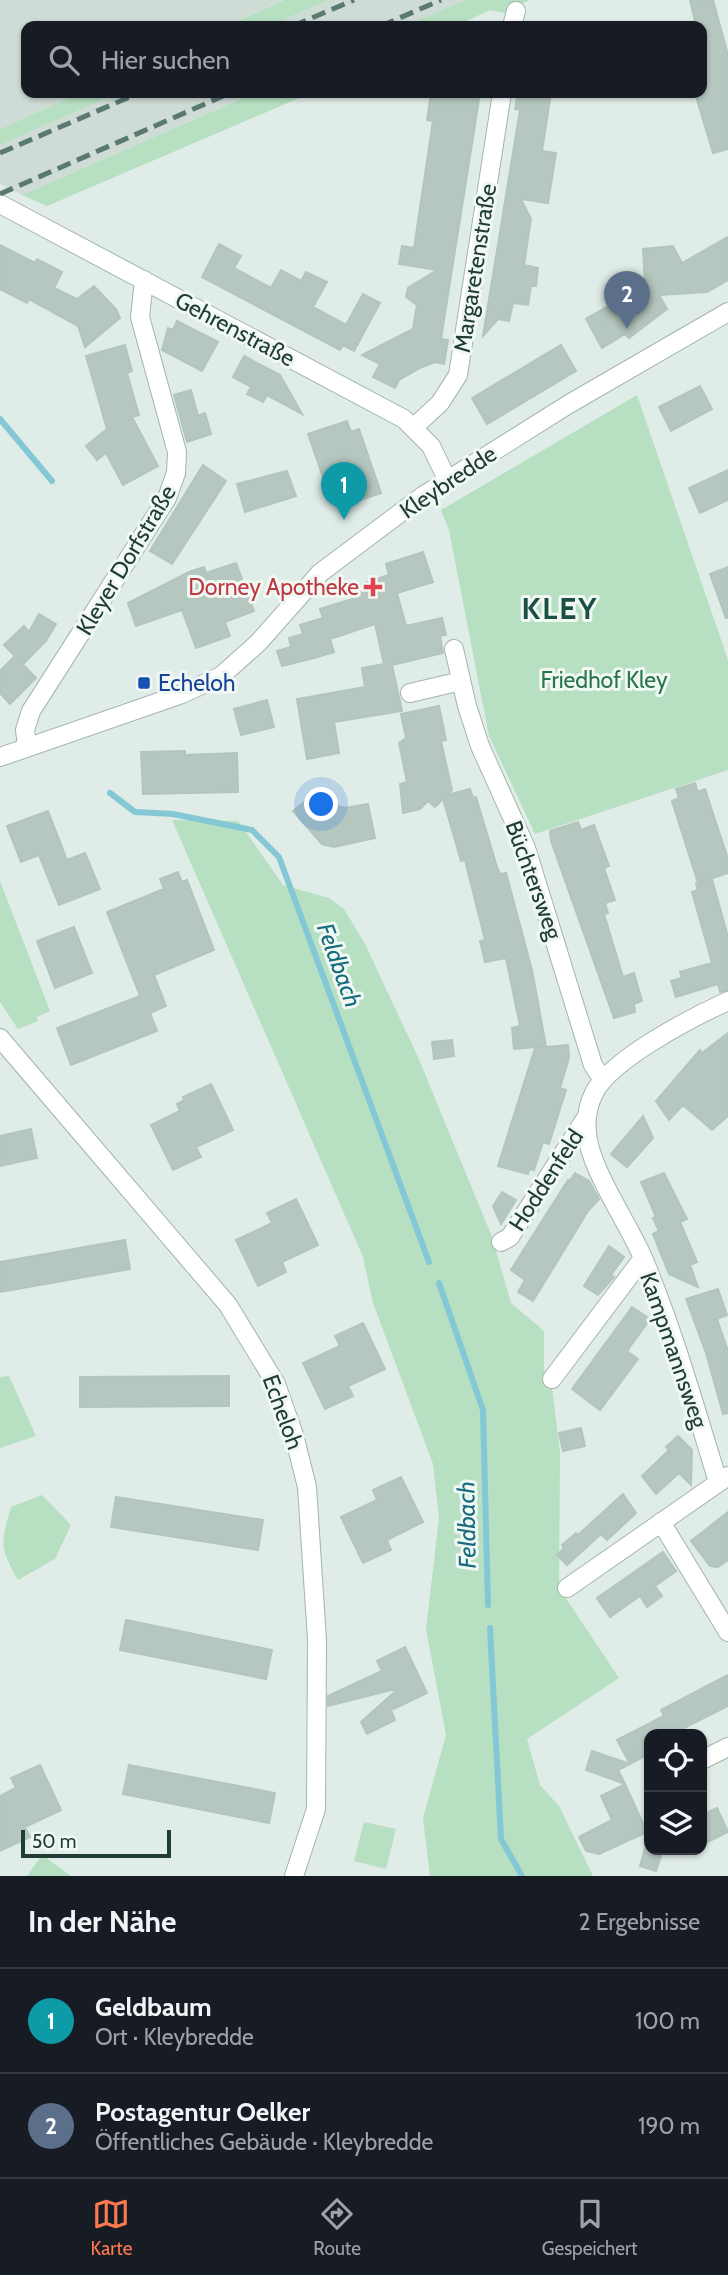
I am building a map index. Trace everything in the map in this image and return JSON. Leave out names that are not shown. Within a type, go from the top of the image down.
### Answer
[{"type":"street","name":"Margaretenstraße","points":[[414,427],[440,403],[458,375],[501,98]]},
{"type":"street","name":"Gehrenstraße","points":[[0,204],[414,427],[430,446],[447,479]]},
{"type":"street","name":"Kleyer Dorfstraße","points":[[27,747],[25,730],[31,710],[167,499],[176,473],[177,452],[140,317],[144,280]]},
{"type":"street","name":"Kleybredde","points":[[0,757],[182,694],[222,676],[258,643],[320,573],[447,479],[728,312]]},
{"type":"street","name":"Büchtersweg","points":[[454,649],[480,746],[526,848],[593,1065],[603,1080]]},
{"type":"street","points":[[410,693],[461,681]]},
{"type":"street","points":[[587,1116],[594,1094],[603,1080],[665,1033],[728,1001]]},
{"type":"street","name":"Echeloh","points":[[0,1038],[228,1305],[276,1384],[294,1434],[307,1487],[309,1511],[316,1632],[317,1765],[316,1809],[294,1876]]},
{"type":"street","name":"Hoddenfeld","points":[[502,1242],[510,1237],[587,1116]]},
{"type":"street","name":"Kampmannsweg","points":[[587,1116],[590,1147],[643,1258],[668,1320],[723,1479]]},
{"type":"street","name":"Kampmannsweg","points":[[552,1380],[643,1258]]},
{"type":"street","points":[[567,1588],[723,1479]]},
{"type":"street","points":[[661,1522],[725,1627]]},
{"type":"street","points":[[707,1758],[728,1747]]},
{"type":"shaded area","points":[[0,0],[283,0],[236,21],[21,21],[21,98],[68,98],[0,129]]},
{"type":"shaded area","points":[[329,0],[465,0],[417,21],[281,21]]},
{"type":"shaded area","points":[[107,98],[242,98],[22,195],[0,184],[0,145]]},
{"type":"green space","points":[[284,0],[329,0],[281,21],[237,21]]},
{"type":"green space","points":[[465,0],[530,0],[514,7],[509,14],[490,10],[467,21],[417,21]]},
{"type":"green space","points":[[69,98],[107,98],[0,145],[0,129]]},
{"type":"green space","points":[[243,98],[299,98],[47,206],[22,195]]},
{"type":"green space","name":"Friedhof Kley","points":[[637,395],[728,660],[728,770],[535,834],[489,736],[449,530],[441,510]]},
{"type":"green space","points":[[172,820],[238,821],[283,885],[329,898],[344,909],[364,942],[418,1057],[492,1237],[511,1303],[544,1331],[544,1370],[552,1387],[560,1452],[559,1588],[619,1678],[527,1739],[540,1785],[559,1806],[593,1876],[430,1876],[423,1818],[446,1735],[426,1629],[439,1518],[433,1464],[373,1303],[363,1257]]},
{"type":"green space","points":[[0,881],[50,1011],[37,1017],[38,1021],[18,1029],[0,1002]]},
{"type":"green space","points":[[9,1376],[36,1436],[0,1448],[0,1377]]},
{"type":"green space","points":[[42,1495],[71,1525],[55,1559],[18,1580],[5,1553],[7,1520],[11,1507]]},
{"type":"green space","points":[[364,1822],[396,1829],[386,1869],[354,1861]]},
{"type":"green space","points":[[42,1855],[71,1876],[27,1876]]},
{"type":"building","points":[[690,0],[713,0],[728,55],[728,149],[713,153],[696,98],[707,98],[707,21],[695,21]]},
{"type":"building","points":[[430,98],[479,98],[441,339],[448,340],[444,364],[435,362],[422,367],[399,380],[395,388],[373,377],[380,364],[362,355],[413,329],[417,305],[406,297],[408,288],[437,270],[399,264],[402,246],[414,248],[433,121],[427,120]]},
{"type":"building","points":[[517,98],[550,98],[542,151],[556,153],[548,203],[521,199],[531,219],[524,265],[538,268],[536,286],[531,286],[528,305],[513,303],[509,321],[498,319],[483,336],[520,110],[515,109]]},
{"type":"building","points":[[728,237],[728,280],[707,292],[659,295],[667,309],[629,338],[625,334],[602,348],[586,319],[645,285],[643,249],[673,246],[682,263]]},
{"type":"building","points":[[219,244],[241,256],[234,268],[271,288],[281,270],[301,281],[306,272],[327,282],[313,307],[346,325],[363,294],[380,303],[354,351],[343,345],[340,350],[202,277]]},
{"type":"building","points":[[0,245],[35,263],[37,259],[62,272],[54,288],[77,299],[94,286],[116,309],[120,318],[85,347],[78,326],[29,299],[27,303],[0,289]]},
{"type":"building","points":[[177,321],[218,342],[202,371],[162,350],[168,328],[173,330]]},
{"type":"building","points":[[125,345],[132,371],[127,373],[139,415],[132,417],[158,466],[123,485],[106,453],[97,460],[86,446],[107,429],[86,356]]},
{"type":"building","points":[[561,345],[576,371],[487,424],[472,398]]},
{"type":"building","points":[[244,356],[280,375],[302,414],[267,395],[263,402],[247,394],[251,387],[233,377]]},
{"type":"building","points":[[700,386],[712,409],[671,431],[659,407]]},
{"type":"building","points":[[191,390],[198,416],[205,413],[211,434],[187,442],[174,395]]},
{"type":"building","points":[[347,421],[351,432],[359,429],[381,493],[345,505],[343,499],[332,503],[308,434]]},
{"type":"building","points":[[203,465],[226,481],[172,564],[150,551]]},
{"type":"building","points":[[728,470],[728,500],[700,513],[689,488]]},
{"type":"building","points":[[287,471],[296,496],[245,512],[237,484]]},
{"type":"building","points":[[423,552],[433,582],[397,593],[406,626],[442,618],[446,635],[440,636],[443,653],[392,665],[402,711],[334,722],[339,753],[307,759],[297,699],[365,687],[362,668],[384,664],[375,624],[330,639],[334,652],[314,658],[282,666],[277,651],[291,647],[289,638],[303,634],[300,625],[323,618],[320,609],[356,598],[353,587],[389,575],[386,564]]},
{"type":"building","points":[[236,563],[254,611],[225,622],[230,636],[196,648],[182,610],[136,626],[128,603],[189,572],[204,567],[206,573]]},
{"type":"building","points":[[728,567],[728,618],[726,618],[710,574]]},
{"type":"building","points":[[39,614],[56,624],[46,641],[23,664],[4,645],[24,626],[29,632]]},
{"type":"building","points":[[15,656],[36,678],[10,704],[0,693],[0,671]]},
{"type":"building","points":[[267,700],[274,727],[241,735],[234,709]]},
{"type":"building","points":[[439,706],[446,740],[441,741],[452,790],[447,795],[470,789],[473,798],[476,797],[500,874],[506,873],[532,970],[546,1046],[514,1049],[512,1028],[520,1026],[506,958],[485,962],[480,941],[485,940],[465,860],[461,861],[443,799],[435,807],[428,801],[420,809],[403,813],[400,784],[407,782],[399,743],[406,738],[401,714]]},
{"type":"building","points":[[185,751],[185,755],[237,753],[238,792],[143,794],[141,752]]},
{"type":"building","points":[[695,783],[698,792],[705,789],[728,859],[728,873],[698,883],[672,801],[679,798],[676,789]]},
{"type":"building","points":[[324,793],[335,805],[345,808],[368,804],[375,838],[334,847],[322,844],[293,811],[311,796]]},
{"type":"building","points":[[48,811],[67,860],[85,853],[100,889],[59,905],[39,855],[21,862],[7,826]]},
{"type":"building","points":[[578,822],[581,830],[594,825],[609,866],[604,868],[615,900],[605,903],[608,913],[604,914],[623,977],[634,973],[642,1001],[634,1004],[635,1012],[614,1018],[551,841],[550,831]]},
{"type":"building","points":[[178,872],[182,882],[187,880],[214,950],[154,975],[166,1006],[150,1013],[157,1031],[71,1065],[57,1028],[140,996],[107,912],[164,889],[160,879]]},
{"type":"building","points":[[712,879],[728,937],[728,990],[720,992],[718,984],[676,997],[671,981],[682,978],[680,972],[712,963],[692,892],[698,890],[696,884]]},
{"type":"building","points":[[74,927],[92,973],[55,988],[37,941]]},
{"type":"building","points":[[728,1033],[728,1116],[712,1130],[683,1105],[669,1120],[656,1101],[700,1050],[702,1053]]},
{"type":"building","points":[[452,1040],[454,1056],[434,1059],[432,1042]]},
{"type":"building","points":[[568,1045],[569,1058],[560,1088],[566,1090],[549,1144],[543,1142],[534,1170],[529,1169],[528,1174],[498,1166],[535,1048]]},
{"type":"building","points":[[211,1084],[233,1130],[196,1147],[201,1157],[173,1170],[151,1125],[180,1111],[177,1104],[184,1100],[183,1097]]},
{"type":"building","points":[[643,1116],[653,1138],[627,1167],[611,1154]]},
{"type":"building","points":[[31,1129],[37,1158],[0,1166],[0,1136]]},
{"type":"building","points":[[575,1173],[589,1181],[599,1199],[588,1211],[533,1301],[518,1292],[525,1280],[511,1270]]},
{"type":"building","points":[[664,1173],[687,1219],[680,1222],[697,1262],[690,1265],[698,1287],[669,1274],[653,1234],[659,1231],[653,1218],[656,1217],[641,1182]]},
{"type":"building","points":[[502,1192],[516,1200],[501,1224],[493,1206]]},
{"type":"building","points":[[296,1199],[318,1245],[282,1262],[286,1272],[258,1286],[236,1240],[272,1223],[267,1213]]},
{"type":"building","points":[[125,1240],[130,1269],[0,1292],[0,1262]]},
{"type":"building","points":[[609,1246],[624,1257],[611,1275],[614,1277],[598,1295],[584,1286]]},
{"type":"building","points":[[718,1289],[727,1315],[717,1319],[728,1351],[728,1413],[723,1414],[706,1353],[686,1299]]},
{"type":"building","points":[[632,1307],[650,1319],[627,1351],[638,1359],[600,1410],[572,1389]]},
{"type":"building","points":[[363,1323],[385,1369],[348,1386],[353,1396],[325,1409],[303,1363],[340,1346],[335,1336]]},
{"type":"building","points":[[229,1376],[229,1406],[80,1407],[80,1377]]},
{"type":"building","points":[[581,1428],[585,1446],[563,1451],[559,1433]]},
{"type":"building","points":[[678,1436],[692,1450],[691,1485],[679,1473],[656,1494],[642,1476],[669,1450],[666,1447]]},
{"type":"building","points":[[401,1477],[423,1522],[387,1540],[391,1550],[363,1563],[341,1517],[377,1500],[373,1490]]},
{"type":"building","points":[[623,1494],[636,1513],[607,1540],[601,1534],[567,1565],[557,1555],[564,1548],[562,1545],[576,1533],[578,1535]]},
{"type":"building","points":[[116,1497],[263,1520],[258,1550],[111,1527]]},
{"type":"building","points":[[728,1512],[728,1560],[718,1567],[710,1566],[691,1541]]},
{"type":"building","points":[[663,1552],[676,1571],[655,1586],[662,1596],[647,1607],[640,1596],[610,1617],[597,1598]]},
{"type":"building","points":[[126,1620],[272,1650],[266,1679],[120,1650]]},
{"type":"building","points":[[405,1647],[427,1693],[391,1710],[395,1720],[367,1734],[361,1722],[399,1688],[328,1706],[328,1696],[382,1671],[377,1661]]},
{"type":"building","points":[[728,1675],[728,1706],[682,1729],[644,1729],[644,1757],[630,1764],[617,1740],[664,1716],[661,1710]]},
{"type":"building","points":[[592,1751],[630,1764],[618,1770],[625,1784],[586,1770]]},
{"type":"building","points":[[40,1765],[61,1810],[25,1827],[30,1837],[0,1851],[0,1796],[16,1788],[11,1778]]},
{"type":"building","points":[[129,1765],[275,1793],[269,1823],[123,1794]]},
{"type":"building","points":[[625,1784],[644,1825],[644,1833],[599,1854],[586,1851],[579,1837],[612,1820],[601,1796]]},
{"type":"building","points":[[717,1808],[728,1832],[707,1842],[707,1813]]},
{"type":"building","points":[[644,1852],[644,1855],[661,1855],[656,1871],[640,1866]]},
{"type":"waterway","name":"Feldbach","points":[[0,419],[52,481]]},
{"type":"waterway","name":"Feldbach","points":[[110,793],[135,812],[173,814],[252,830],[279,857],[429,1262]]},
{"type":"waterway","name":"Feldbach","points":[[439,1283],[483,1410],[488,1605]]},
{"type":"waterway","name":"Feldbach","points":[[490,1628],[501,1839],[522,1876]]},
{"type":"railway","points":[[305,21],[354,0]]},
{"type":"railway","points":[[393,21],[441,0]]},
{"type":"railway","points":[[0,153],[127,98]]},
{"type":"railway","points":[[0,194],[219,98]]},
{"type":"place","name":"Postagentur Oelker","points":[[627,329]]},
{"type":"place","name":"Geldbaum","points":[[344,520]]},
{"type":"place","name":"Dorney Apotheke","points":[[373,587]]},
{"type":"place","name":"Echeloh","points":[[144,683]]},
{"type":"district","name":"KLEY","points":[[560,609]]}]
